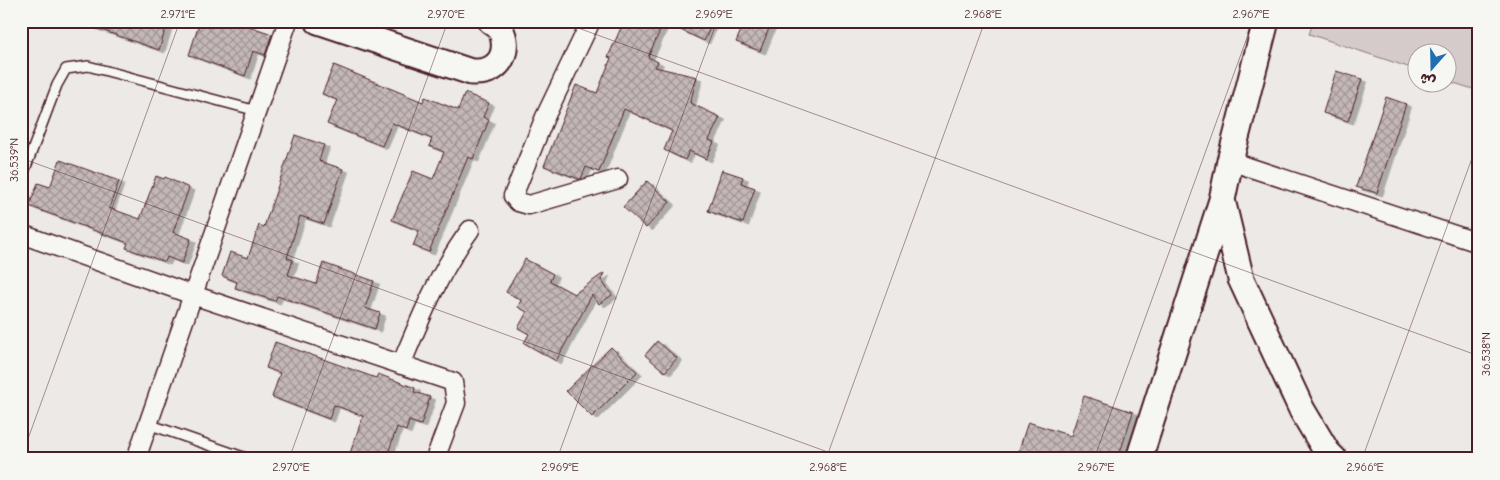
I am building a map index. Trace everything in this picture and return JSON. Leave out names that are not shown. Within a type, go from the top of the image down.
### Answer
[{"type":"street","points":[[136,459],[288,21]]},
{"type":"street","points":[[318,21],[471,72],[484,72],[495,66],[503,56],[505,44],[502,32],[491,21]]},
{"type":"street","points":[[591,21],[545,118],[513,196],[518,202],[529,205],[618,179]]},
{"type":"street","points":[[1139,459],[1222,200],[1230,161],[1266,21]]},
{"type":"street","points":[[1230,161],[1479,243]]},
{"type":"street","points":[[1222,200],[1242,279],[1302,410],[1327,452],[1334,459]]},
{"type":"street","points":[[401,365],[433,288],[470,230]]},
{"type":"street","points":[[21,234],[193,295],[453,382],[456,403],[435,459]]},
{"type":"lane","points":[[21,180],[56,85],[66,69],[88,66],[257,110]]},
{"type":"lane","points":[[148,424],[249,459]]},
{"type":"shaded area","points":[[1314,21],[1479,21],[1479,91],[1458,84],[1458,42],[1408,42],[1408,67],[1309,34]]},
{"type":"building","points":[[84,21],[168,21],[159,50],[84,24]]},
{"type":"building","points":[[200,21],[234,21],[272,34],[265,55],[253,51],[245,76],[189,55]]},
{"type":"building","points":[[624,21],[713,21],[704,41],[664,22],[648,57],[658,62],[655,67],[697,77],[690,103],[720,117],[709,140],[714,142],[706,159],[689,151],[685,160],[664,150],[672,131],[624,109],[599,172],[586,167],[581,179],[579,179],[544,166],[576,85],[597,93],[611,58],[608,57]]},
{"type":"building","points":[[745,21],[772,21],[760,51],[736,42]]},
{"type":"building","points":[[334,65],[423,102],[425,97],[458,110],[465,93],[489,103],[483,117],[489,120],[473,159],[468,157],[429,252],[413,246],[419,231],[392,220],[413,171],[433,179],[444,152],[429,146],[432,139],[392,123],[382,146],[327,124],[337,100],[322,94]]},
{"type":"building","points":[[1336,71],[1362,79],[1348,121],[1323,113]]},
{"type":"building","points":[[1386,97],[1406,104],[1377,193],[1356,187]]},
{"type":"building","points":[[295,135],[324,145],[319,161],[343,169],[324,224],[300,216],[287,258],[293,260],[288,275],[316,284],[323,263],[374,281],[365,308],[380,313],[375,329],[277,296],[275,301],[235,288],[237,282],[222,276],[230,252],[248,258],[259,225],[264,227]]},
{"type":"building","points":[[60,160],[119,181],[109,208],[140,219],[156,176],[164,179],[165,177],[189,188],[173,232],[191,239],[182,263],[167,257],[165,262],[126,248],[128,243],[29,206],[38,183],[50,187]]},
{"type":"building","points":[[722,170],[743,177],[741,183],[755,188],[743,223],[708,211]]},
{"type":"building","points":[[647,181],[670,202],[646,228],[623,207]]},
{"type":"building","points":[[525,259],[553,274],[550,281],[574,294],[604,273],[601,280],[612,295],[599,304],[592,295],[556,361],[524,343],[529,334],[518,328],[527,312],[518,307],[521,300],[506,292]]},
{"type":"building","points":[[657,341],[677,358],[665,372],[645,355]]},
{"type":"building","points":[[275,342],[376,378],[378,374],[415,388],[414,392],[430,397],[421,425],[409,421],[406,431],[397,427],[386,459],[348,459],[363,416],[334,405],[329,419],[272,397],[280,373],[266,368]]},
{"type":"building","points":[[611,347],[637,372],[592,417],[566,391]]},
{"type":"building","points":[[1084,396],[1133,412],[1118,459],[1016,459],[1028,422],[1071,436]]}]
